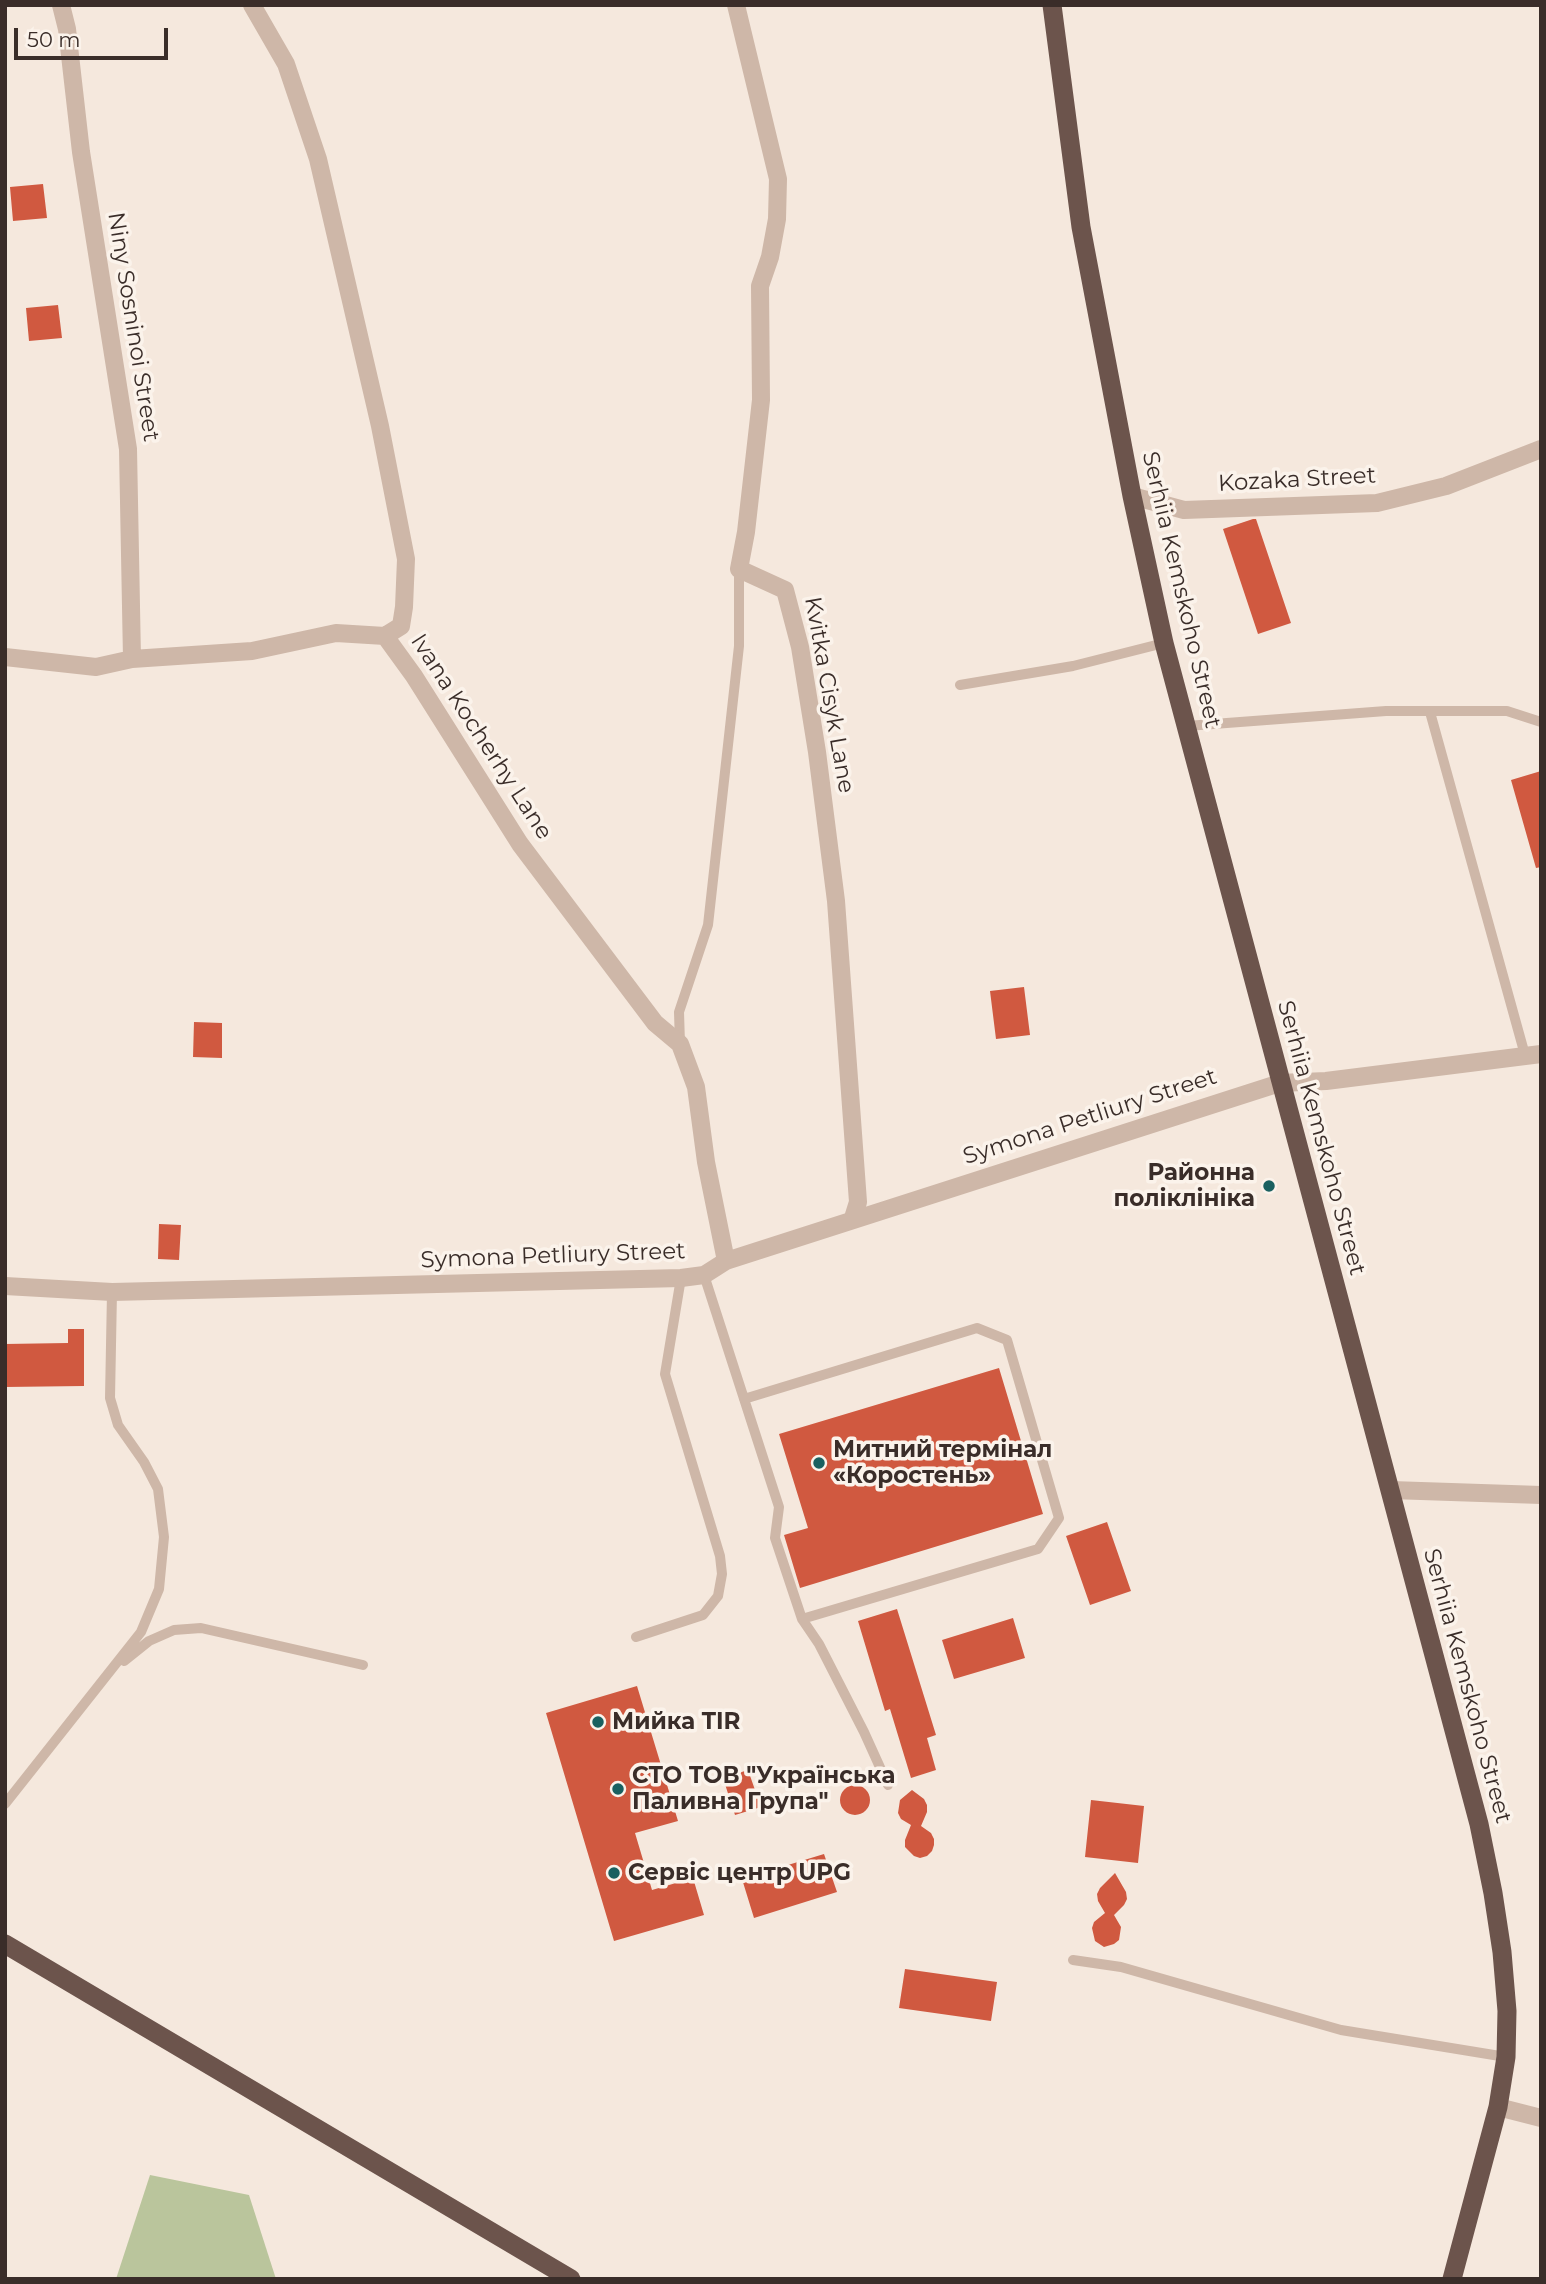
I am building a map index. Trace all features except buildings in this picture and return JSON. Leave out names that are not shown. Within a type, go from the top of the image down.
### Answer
[{"type":"highway","name":"Serhiia Kemskoho Street","points":[[1052,5],[1081,227],[1132,496],[1164,643],[1479,1824],[1493,1893],[1506,1999],[1506,2057],[1498,2107],[1451,2279]]},
{"type":"highway","points":[[5,1944],[571,2279]]},
{"type":"street","name":"Niny Sosninoi Street","points":[[61,5],[67,29],[81,152],[128,449],[132,659]]},
{"type":"street","name":"Ivana Kocherhy Lane","points":[[252,5],[286,64],[317,159],[380,426],[406,559],[401,626],[385,636],[414,676],[520,844],[655,1023],[680,1044],[696,1087],[706,1162],[726,1261]]},
{"type":"street","points":[[736,5],[778,179],[777,219],[770,257],[760,286],[761,400],[746,532],[739,569]]},
{"type":"street","name":"Kozaka Street","points":[[1132,496],[1184,510],[1377,503],[1446,486],[1541,449]]},
{"type":"street","name":"Kvitka Cisyk Lane","points":[[739,569],[785,590],[800,647],[817,752],[835,901],[858,1202],[853,1218]]},
{"type":"street","points":[[5,657],[96,667],[132,659],[252,650],[336,633],[385,636]]},
{"type":"street","name":"Symona Petliury Street","points":[[5,1286],[112,1292],[681,1278],[704,1275],[726,1261],[853,1218],[1280,1083],[1325,1081],[1533,1055]]},
{"type":"street","points":[[1391,1490],[1541,1495]]},
{"type":"street","points":[[1498,2107],[1541,2118]]},
{"type":"lane","points":[[680,1044],[679,1012],[708,925],[739,646],[739,569]]},
{"type":"lane","points":[[960,685],[1073,666],[1164,643]]},
{"type":"lane","points":[[1186,726],[1386,711],[1507,711],[1541,722]]},
{"type":"lane","points":[[1430,712],[1533,1055]]},
{"type":"lane","points":[[704,1275],[779,1507],[775,1538],[802,1619],[819,1644],[888,1785]]},
{"type":"lane","points":[[636,1637],[703,1615],[718,1596],[722,1574],[720,1556],[665,1374],[681,1278]]},
{"type":"lane","points":[[5,1804],[141,1632],[159,1589],[164,1536],[158,1489],[144,1462],[118,1424],[110,1398],[112,1292]]},
{"type":"lane","points":[[744,1399],[976,1328],[1007,1340],[1059,1518],[1038,1549],[802,1619]]},
{"type":"lane","points":[[105,1676],[149,1641],[174,1630],[201,1629],[363,1665]]},
{"type":"lane","points":[[1073,1960],[1121,1967],[1341,2030],[1506,2057]]},
{"type":"green space","points":[[150,2175],[249,2195],[276,2279],[116,2279]]},
{"type":"place","name":"Районна поліклініка","points":[[1269,1186]]},
{"type":"place","name":"Митний термінал «Коростень»","points":[[819,1463]]},
{"type":"place","name":"Мийка TIR","points":[[598,1722]]},
{"type":"place","name":"СТО ТОВ \"Українська Паливна Група\"","points":[[618,1789]]},
{"type":"place","name":"Сервіс центр UPG","points":[[614,1873]]}]
